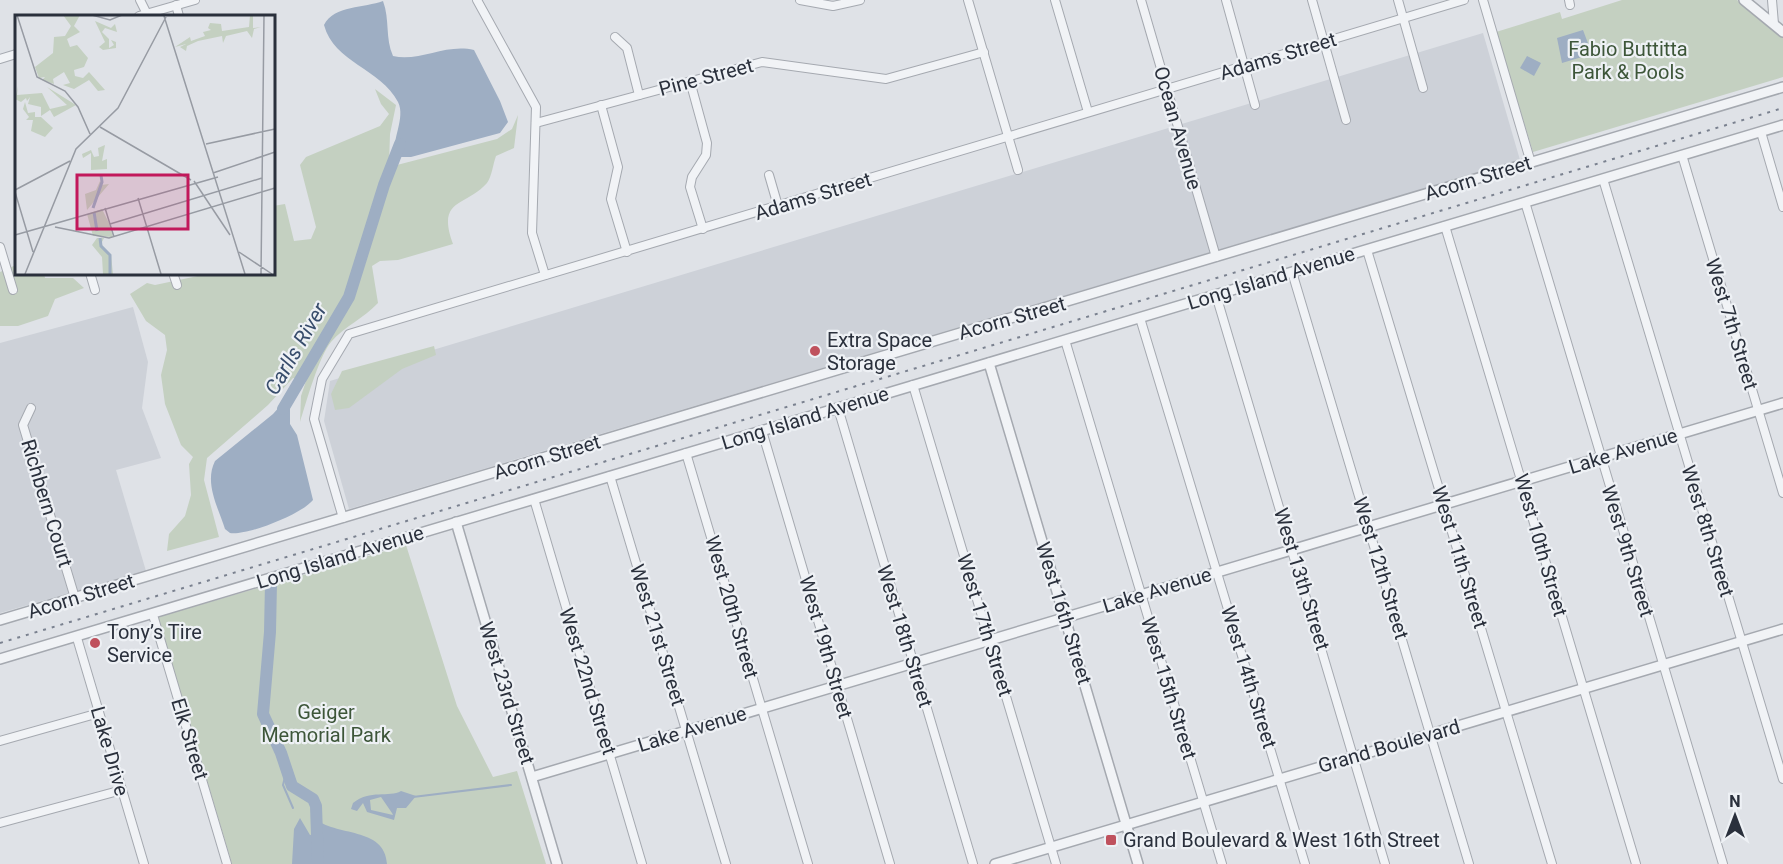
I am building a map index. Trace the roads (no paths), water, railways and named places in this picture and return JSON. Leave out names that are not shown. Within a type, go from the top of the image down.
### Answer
[{"type":"street","points":[[140,0],[143,15],[195,0]]},
{"type":"street","points":[[477,0],[536,107],[532,233],[545,275]]},
{"type":"street","points":[[800,0],[833,6],[860,0]]},
{"type":"street","points":[[968,0],[1018,170]]},
{"type":"street","points":[[1055,0],[1088,112]]},
{"type":"street","name":"Ocean Avenue","points":[[1141,0],[1216,256]]},
{"type":"street","points":[[1226,0],[1255,105]]},
{"type":"street","points":[[1312,0],[1346,120]]},
{"type":"street","points":[[1398,0],[1423,88]]},
{"type":"street","name":"Adams Street","points":[[343,518],[314,419],[322,379],[349,334],[1464,0]]},
{"type":"street","points":[[1483,0],[1531,163]]},
{"type":"street","points":[[1744,0],[1783,32]]},
{"type":"street","points":[[1772,0],[1774,24]]},
{"type":"street","points":[[176,6],[179,15]]},
{"type":"street","points":[[615,37],[627,48],[639,95]]},
{"type":"street","name":"Pine Street","points":[[536,123],[762,62],[886,79],[897,78],[984,52]]},
{"type":"street","points":[[0,59],[15,54]]},
{"type":"street","points":[[690,81],[707,143],[706,155],[692,177],[690,187],[703,229]]},
{"type":"street","name":"Acorn Street","points":[[0,621],[1783,87]]},
{"type":"street","points":[[601,105],[618,167],[611,199],[627,252]]},
{"type":"street","name":"Long Island Avenue","points":[[0,659],[77,638],[456,522],[1783,125]]},
{"type":"street","points":[[1761,132],[1783,207]]},
{"type":"street","name":"West 7th Street","points":[[1682,155],[1783,493]]},
{"type":"street","points":[[769,175],[778,206]]},
{"type":"street","name":"West 8th Street","points":[[1603,179],[1783,779]]},
{"type":"street","name":"West 9th Street","points":[[1525,202],[1723,864]]},
{"type":"street","name":"West 10th Street","points":[[1445,226],[1636,864]]},
{"type":"street","points":[[0,247],[13,290]]},
{"type":"street","name":"West 11th Street","points":[[1367,250],[1552,864]]},
{"type":"street","name":"West 12th Street","points":[[1292,272],[1469,864]]},
{"type":"street","points":[[90,274],[95,290]]},
{"type":"street","points":[[173,274],[177,285]]},
{"type":"street","name":"West 13th Street","points":[[1216,295],[1385,864]]},
{"type":"street","name":"West 14th Street","points":[[1140,318],[1305,864]]},
{"type":"street","name":"West 15th Street","points":[[1065,340],[1222,864]]},
{"type":"street","name":"West 16th Street","points":[[989,363],[1138,864]]},
{"type":"street","name":"West 17th Street","points":[[913,385],[1056,864]]},
{"type":"street","name":"Lake Avenue","points":[[532,777],[1783,403]]},
{"type":"street","name":"Richbern Court","points":[[31,408],[24,425],[75,598]]},
{"type":"street","name":"West 18th Street","points":[[838,408],[973,864]]},
{"type":"street","name":"West 19th Street","points":[[762,430],[890,864]]},
{"type":"street","name":"West 20th Street","points":[[686,453],[808,864]]},
{"type":"street","name":"West 21st Street","points":[[610,476],[726,864]]},
{"type":"street","name":"West 22nd Street","points":[[534,499],[642,864]]},
{"type":"street","name":"West 23rd Street","points":[[456,522],[557,864]]},
{"type":"street","name":"Elk Street","points":[[153,615],[227,864]]},
{"type":"street","name":"Grand Boulevard","points":[[995,864],[1783,629]]},
{"type":"street","name":"Lake Drive","points":[[77,638],[144,864]]},
{"type":"street","points":[[0,741],[99,713]]},
{"type":"street","points":[[0,823],[122,790]]},
{"type":"water","points":[[383,1],[393,56],[413,57],[464,48],[474,50],[508,122],[500,133],[411,157],[395,157],[395,143],[400,122],[398,102],[380,81],[337,48],[329,38],[324,25],[342,10]]},
{"type":"water","points":[[1583,30],[1592,54],[1562,63],[1557,38]]},
{"type":"water","points":[[1527,56],[1541,63],[1534,76],[1520,68]]},
{"type":"water","points":[[290,395],[290,424],[297,435],[313,500],[307,506],[274,523],[249,531],[230,533],[225,529],[211,486],[215,461],[273,414]]},
{"type":"water","points":[[401,791],[416,796],[406,808],[397,808],[394,820],[367,812],[363,803],[357,811],[351,809],[353,803],[366,796]],"holes":[[[381,797],[393,815],[371,810],[370,800]]]},
{"type":"water","points":[[300,818],[310,835],[315,834],[311,820],[314,818],[334,828],[369,838],[378,843],[384,852],[387,864],[292,864],[294,829]]},
{"type":"waterway","name":"Carlls River","points":[[283,409],[349,297],[384,185],[400,144]]},
{"type":"waterway","name":"Carlls River","points":[[271,583],[270,632],[263,714],[281,753],[292,786],[313,799],[316,806],[318,864]]},
{"type":"waterway","points":[[286,773],[283,785],[293,808]]},
{"type":"waterway","points":[[413,797],[511,785]]},
{"type":"railway","points":[[0,643],[1783,108]]},
{"type":"place","name":"Extra Space Storage","points":[[815,351]]},
{"type":"place","name":"Tony’s Tire Service","points":[[95,643]]},
{"type":"place","name":"Grand Boulevard & West 16th Street","points":[[1111,840]]},
{"type":"park label","name":"Fabio Buttitta Park & Pools","points":[[1628,60]]},
{"type":"park label","name":"Geiger Memorial Park","points":[[326,724]]}]
